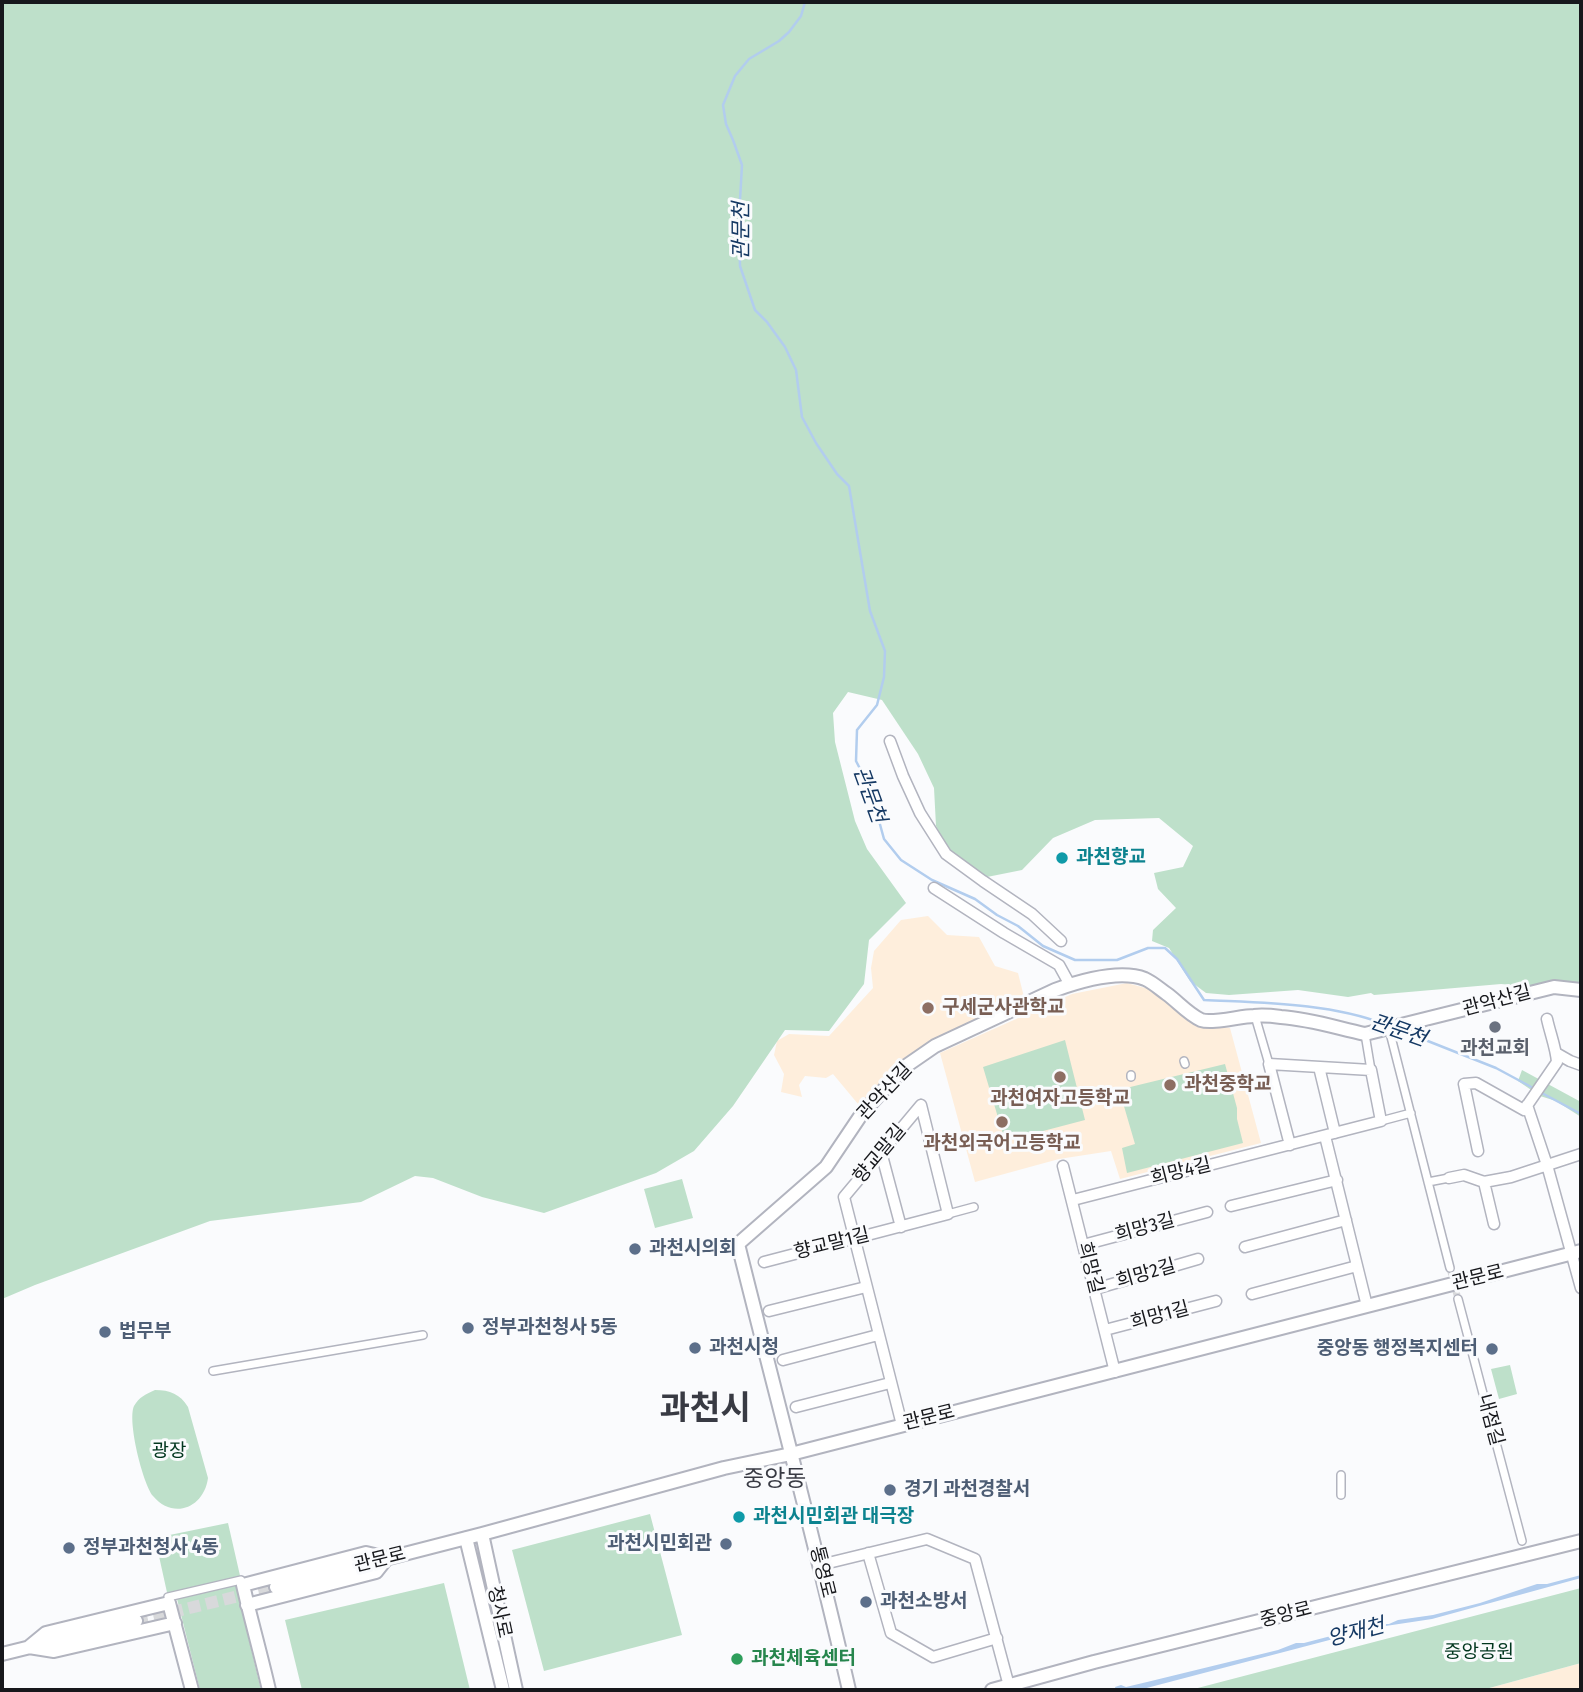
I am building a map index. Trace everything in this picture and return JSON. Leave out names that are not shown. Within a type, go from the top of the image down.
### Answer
[{"type":"street","points":[[890,741],[920,813],[946,854],[1032,914],[1062,941]]},
{"type":"street","points":[[934,888],[1059,965],[1070,985]]},
{"type":"street","name":"관악산길","points":[[791,1454],[738,1244],[827,1167],[863,1112],[906,1066],[935,1046],[1070,985],[1104,977],[1128,976],[1145,979],[1203,1021],[1255,1016],[1313,1020],[1338,1029],[1365,1034],[1554,987],[1581,990]]},
{"type":"street","points":[[1255,1016],[1290,1145]]},
{"type":"street","points":[[1478,1151],[1464,1084],[1476,1083],[1524,1110],[1557,1062],[1547,1018]]},
{"type":"street","points":[[1390,1029],[1450,1268]]},
{"type":"street","points":[[1365,1034],[1381,1121]]},
{"type":"street","points":[[1556,1053],[1581,1065]]},
{"type":"street","points":[[1269,1064],[1371,1070]]},
{"type":"street","points":[[1319,1066],[1337,1180],[1367,1306]]},
{"type":"street","name":"향교말길","points":[[902,1425],[844,1197],[921,1105],[948,1214]]},
{"type":"street","points":[[1527,1105],[1576,1252],[1581,1289]]},
{"type":"street","name":"희망4길","points":[[1073,1200],[1411,1113]]},
{"type":"street","points":[[881,1152],[901,1227]]},
{"type":"street","points":[[1428,1182],[1464,1175],[1484,1182],[1511,1177],[1581,1154]]},
{"type":"street","name":"희망길","points":[[1063,1166],[1115,1371]]},
{"type":"street","points":[[1231,1206],[1337,1180]]},
{"type":"street","points":[[1484,1182],[1494,1224]]},
{"type":"street","name":"향교말1길","points":[[764,1262],[974,1208]]},
{"type":"street","name":"희망3길","points":[[1083,1245],[1207,1212]]},
{"type":"street","points":[[1245,1247],[1346,1220]]},
{"type":"street","name":"관문로","points":[[276,1587],[724,1468],[791,1454],[1576,1252]]},
{"type":"street","name":"희망2길","points":[[1095,1289],[1198,1259]]},
{"type":"street","points":[[1252,1294],[1357,1266]]},
{"type":"street","points":[[769,1311],[866,1287]]},
{"type":"street","name":"내점길","points":[[1458,1299],[1522,1541]]},
{"type":"street","name":"희망1길","points":[[1105,1330],[1216,1301]]},
{"type":"street","points":[[213,1371],[422,1335]]},
{"type":"street","points":[[783,1360],[878,1335]]},
{"type":"street","points":[[796,1407],[890,1383]]},
{"type":"street","name":"통영로","points":[[791,1454],[849,1690]]},
{"type":"street","points":[[1340,1475],[1341,1495]]},
{"type":"street","name":"청사로","points":[[482,1534],[516,1690]]},
{"type":"street","name":"청사로","points":[[466,1538],[503,1690]]},
{"type":"street","points":[[820,1565],[927,1539],[975,1559],[1009,1686]]},
{"type":"street","name":"중앙로","points":[[992,1690],[1581,1541]]},
{"type":"street","points":[[29,1647],[46,1633],[169,1600],[366,1553],[387,1558],[376,1572],[247,1605]]},
{"type":"street","points":[[868,1553],[891,1633],[933,1657],[996,1638]]},
{"type":"street","points":[[242,1583],[269,1690]]},
{"type":"street","points":[[169,1600],[192,1690]]},
{"type":"street","points":[[2,1654],[136,1621]]},
{"type":"street","points":[[29,1647],[54,1651],[175,1623]]},
{"type":"shaded area","name":"구세군사관학교","points":[[928,916],[947,935],[979,937],[995,966],[1018,973],[1024,997],[979,1019],[969,1029],[933,1045],[863,1110],[833,1074],[826,1078],[805,1076],[799,1085],[802,1097],[781,1092],[784,1074],[774,1055],[777,1041],[789,1034],[829,1036],[873,988],[871,968],[874,951],[901,920]]},
{"type":"shaded area","points":[[1127,983],[1149,989],[1192,1022],[1230,1028],[1261,1143],[1120,1179],[1111,1151],[1059,1159],[975,1182],[940,1053],[1072,994]]},
{"type":"shaded area","points":[[1581,1663],[1581,1690],[1482,1690]]},
{"type":"green space","points":[[2,2],[1581,2],[1581,991],[1501,984],[1348,997],[1298,990],[1229,995],[1206,993],[1190,981],[1169,948],[1152,941],[1153,930],[1176,908],[1158,889],[1154,873],[1183,867],[1193,846],[1159,818],[1095,820],[1053,838],[1022,870],[982,878],[951,858],[936,826],[934,788],[918,754],[882,700],[848,692],[833,713],[835,742],[855,821],[867,849],[906,903],[869,940],[864,984],[829,1031],[785,1030],[733,1106],[694,1151],[656,1173],[544,1213],[482,1197],[433,1178],[415,1176],[361,1202],[210,1221],[2,1299]]},
{"type":"green space","points":[[1065,1040],[1085,1120],[1005,1141],[983,1067]]},
{"type":"green space","points":[[1225,1064],[1243,1143],[1127,1173],[1122,1148],[1135,1144],[1121,1096],[1122,1089]]},
{"type":"green space","points":[[1522,1070],[1581,1102],[1581,1117],[1556,1101],[1540,1096],[1518,1081]]},
{"type":"green space","points":[[682,1179],[693,1218],[655,1228],[644,1189]]},
{"type":"green space","points":[[1510,1365],[1517,1394],[1499,1399],[1491,1369]]},
{"type":"green space","name":"광장","points":[[155,1390],[174,1394],[188,1407],[208,1478],[201,1497],[178,1509],[169,1508],[153,1496],[134,1438],[134,1406],[138,1400]]},
{"type":"green space","points":[[650,1514],[682,1635],[544,1671],[512,1550]]},
{"type":"green space","points":[[228,1523],[241,1580],[235,1582],[261,1690],[200,1690],[176,1595],[168,1597],[155,1538]]},
{"type":"green space","points":[[444,1583],[470,1690],[302,1690],[285,1620]]},
{"type":"green space","name":"중앙공원","points":[[1581,1588],[1581,1663],[1482,1690],[1190,1690]]},
{"type":"water","name":"양재천","points":[[1581,1575],[1581,1578],[1432,1619],[1379,1627],[1139,1690],[1116,1690],[1115,1687],[1147,1682],[1377,1624],[1433,1615],[1537,1584]]},
{"type":"waterway","name":"관문천","points":[[805,2],[801,16],[789,32],[749,59],[735,76],[723,105],[726,124],[742,165],[740,266],[755,310],[785,347],[796,370],[802,417],[837,474],[849,486],[870,611],[885,651],[884,677],[877,705],[857,730],[856,761],[870,788],[884,839],[901,860],[932,880],[975,899],[1018,926],[1043,946],[1075,960],[1117,960],[1148,948],[1165,948],[1177,959],[1204,1000],[1318,1008],[1384,1024]]},
{"type":"waterway","name":"관문천","points":[[1400,1030],[1496,1068],[1535,1089]]},
{"type":"waterway","name":"관문천","points":[[1540,1092],[1581,1114]]},
{"type":"tunnel","points":[[1450,1268],[1458,1299]]},
{"type":"tunnel","points":[[136,1621],[276,1587]]},
{"type":"place","name":"과천향교","points":[[1062,858]]},
{"type":"place","name":"구세군사관학교","points":[[928,1008]]},
{"type":"place","name":"과천교회","points":[[1495,1027]]},
{"type":"place","name":"과천여자고등학교","points":[[1060,1077]]},
{"type":"place","name":"과천중학교","points":[[1170,1085]]},
{"type":"place","name":"과천외국어고등학교","points":[[1002,1122]]},
{"type":"place","name":"과천시의회","points":[[635,1249]]},
{"type":"place","name":"정부과천청사 5동","points":[[468,1328]]},
{"type":"place","name":"법무부","points":[[105,1332]]},
{"type":"place","name":"과천시청","points":[[695,1348]]},
{"type":"place","name":"중앙동 행정복지센터","points":[[1492,1349]]},
{"type":"place","name":"경기 과천경찰서","points":[[890,1490]]},
{"type":"place","name":"과천시민회관 대극장","points":[[739,1517]]},
{"type":"place","name":"과천시민회관","points":[[726,1544]]},
{"type":"place","name":"정부과천청사 4동","points":[[69,1548]]},
{"type":"place","name":"과천소방서","points":[[866,1602]]},
{"type":"place","name":"과천체육센터","points":[[737,1659]]},
{"type":"district","name":"과천시","points":[[705,1410]]},
{"type":"district","name":"중앙동","points":[[775,1480]]}]
